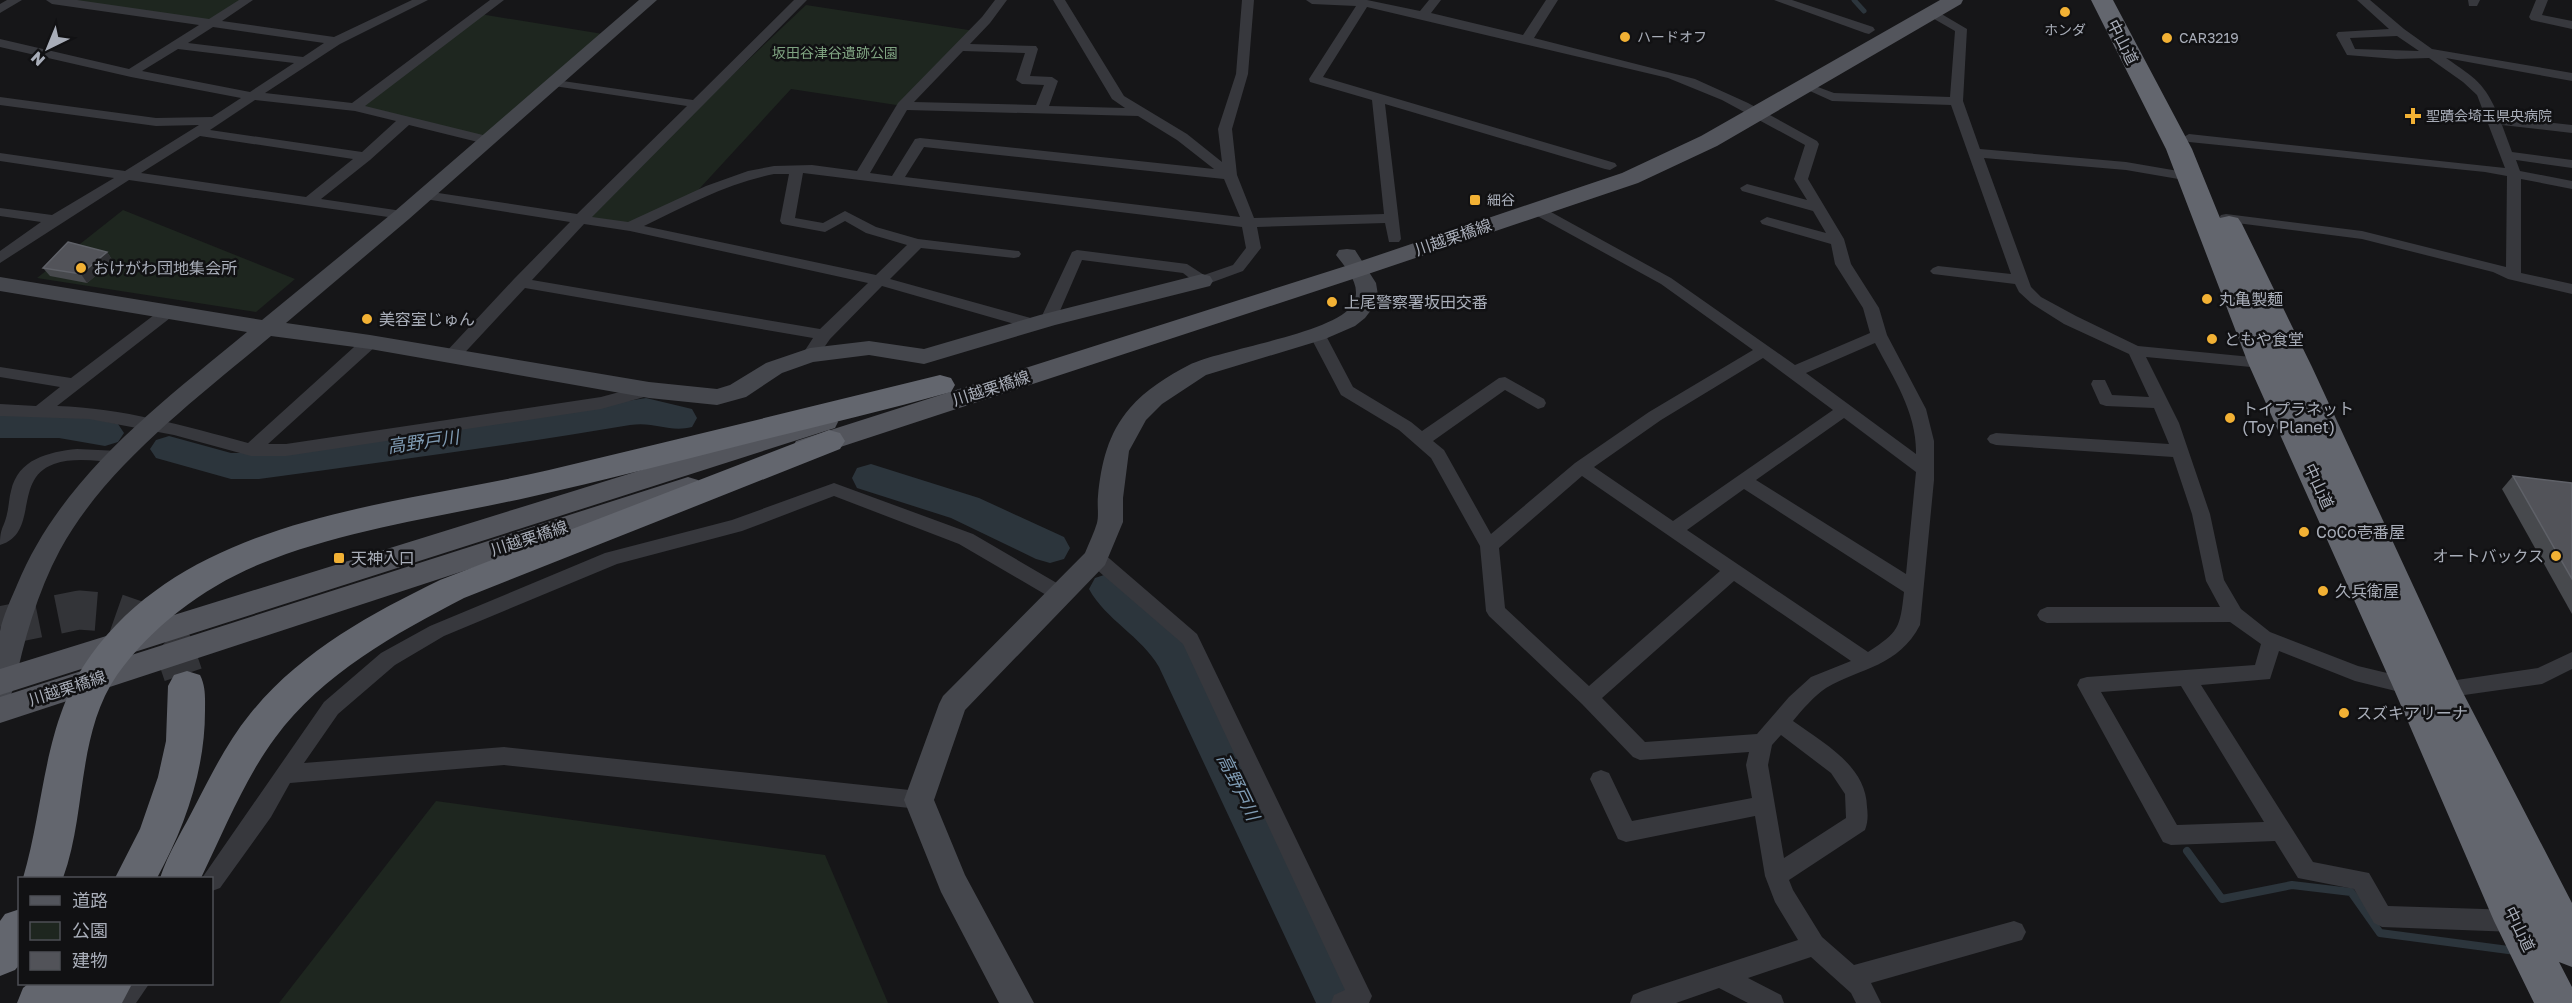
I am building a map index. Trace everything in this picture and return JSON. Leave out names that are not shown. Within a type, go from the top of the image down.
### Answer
[{"type":"highway","name":"中山道","points":[[2102,0],[2179,149],[2263,363],[2427,688],[2572,947]]},
{"type":"highway","name":"中山道","points":[[2123,0],[2297,367],[2427,688],[2515,921],[2557,1003]]},
{"type":"highway","points":[[44,877],[70,744],[83,705],[104,665],[133,630],[166,601],[202,578],[239,559],[314,532],[514,490],[940,385]]},
{"type":"highway","points":[[181,877],[235,772],[262,726],[300,685],[394,617],[452,589],[829,441]]},
{"type":"highway","points":[[136,877],[147,858],[174,794],[185,740],[187,686]]},
{"type":"highway","points":[[0,956],[18,931]]},
{"type":"highway","points":[[39,1003],[58,985]]},
{"type":"highway","points":[[92,1003],[109,985]]},
{"type":"main road","name":"川越栗橋線","points":[[0,684],[940,385],[1581,196],[1640,174],[1751,109],[1869,30],[1927,6],[1954,0]]},
{"type":"main road","name":"川越栗橋線","points":[[0,710],[829,441],[1353,262],[1394,239],[1610,166],[1807,87],[1927,6]]},
{"type":"street","points":[[0,9],[16,0]]},
{"type":"street","points":[[52,0],[336,41]]},
{"type":"street","points":[[131,74],[247,0]]},
{"type":"street","points":[[0,258],[54,220],[198,132],[336,41],[422,0]]},
{"type":"street","points":[[355,107],[498,0]]},
{"type":"street","points":[[0,684],[11,636],[51,544],[79,503],[119,457],[151,424],[402,215],[649,0]]},
{"type":"street","points":[[451,357],[519,282],[796,0]]},
{"type":"street","points":[[861,176],[903,106],[1002,0]]},
{"type":"street","points":[[1059,0],[1119,99],[1182,137],[1230,175]]},
{"type":"street","points":[[0,284],[267,328],[370,342],[650,390],[717,398],[738,392],[774,368],[810,355],[869,348],[924,357],[1040,322],[1202,280],[1238,268],[1254,248],[1249,223],[1230,175],[1225,129],[1242,74],[1248,0]]},
{"type":"street","points":[[1312,0],[1364,3],[1423,15],[1672,75],[1707,86],[1812,144],[1801,178],[1838,241],[1843,264],[1871,308],[1879,335],[1918,409],[1925,441],[1923,468],[1925,480],[1910,625],[1896,644],[1868,662],[1818,683],[1796,703],[1762,742],[1757,765],[1776,876],[1783,894],[1815,945],[1859,985],[1869,1003]]},
{"type":"street","points":[[1423,15],[1435,0]]},
{"type":"street","points":[[1526,40],[1552,0]]},
{"type":"street","points":[[1780,0],[1869,30]]},
{"type":"street","points":[[2363,0],[2400,32],[2468,79],[2483,94],[2514,174],[2513,276]]},
{"type":"street","points":[[2542,0],[2535,17],[2572,25]]},
{"type":"street","points":[[1364,3],[1315,79],[1610,166]]},
{"type":"street","points":[[1927,6],[1961,29],[1956,101],[2024,289],[2036,300],[2070,320],[2135,351],[2297,367]]},
{"type":"street","points":[[2400,32],[2342,35],[2351,52],[2397,55],[2429,52],[2572,77]]},
{"type":"street","points":[[0,43],[131,74],[253,96],[355,107],[486,140]]},
{"type":"street","points":[[176,45],[306,61]]},
{"type":"street","points":[[0,58],[18,47]]},
{"type":"street","points":[[959,47],[1032,49],[1022,80],[1052,81],[1041,110]]},
{"type":"street","points":[[554,82],[696,104]]},
{"type":"street","points":[[1807,87],[1832,97],[1956,101]]},
{"type":"street","points":[[1378,98],[1394,239]]},
{"type":"street","points":[[0,101],[156,122],[215,121]]},
{"type":"street","points":[[903,106],[1141,112]]},
{"type":"street","points":[[308,202],[365,157],[407,119]]},
{"type":"street","points":[[2493,120],[2572,129]]},
{"type":"street","points":[[198,132],[365,157]]},
{"type":"street","points":[[2188,138],[2486,168],[2572,185]]},
{"type":"street","points":[[896,180],[920,142],[1230,175]]},
{"type":"street","points":[[1974,153],[2126,166],[2190,177]]},
{"type":"street","points":[[2507,155],[2572,164]]},
{"type":"street","points":[[0,157],[402,215]]},
{"type":"street","points":[[630,227],[739,178],[774,170],[797,169],[1249,223],[1392,218]]},
{"type":"street","points":[[797,169],[787,220],[825,228],[845,215],[871,230],[917,243],[1014,254]]},
{"type":"street","points":[[1748,188],[1821,209]]},
{"type":"street","points":[[425,195],[630,227],[877,280],[1040,322]]},
{"type":"street","points":[[1535,209],[1666,281],[1764,350],[1923,468]]},
{"type":"street","points":[[0,212],[54,220]]},
{"type":"street","points":[[2226,218],[2362,235],[2498,269],[2513,276],[2572,289]]},
{"type":"street","points":[[1767,221],[1838,241]]},
{"type":"street","points":[[810,355],[824,335],[877,280],[917,243]]},
{"type":"street","points":[[1040,322],[1077,255],[1187,269],[1202,280]]},
{"type":"street","points":[[1017,1003],[952,882],[919,800],[953,704],[1096,558],[1110,522],[1110,498],[1117,451],[1127,430],[1154,398],[1198,370],[1337,327],[1361,309],[1368,299],[1368,286],[1353,262]]},
{"type":"street","points":[[1938,272],[2019,280]]},
{"type":"street","points":[[519,282],[824,335]]},
{"type":"street","points":[[40,411],[168,312]]},
{"type":"street","points":[[1317,334],[1347,391],[1405,426],[1438,454],[1489,546],[1496,611],[1589,698],[1640,751],[1762,742]]},
{"type":"street","points":[[1793,372],[1879,335]]},
{"type":"street","points":[[251,450],[370,342]]},
{"type":"street","points":[[1489,546],[1581,467],[1655,416],[1764,350]]},
{"type":"street","points":[[2135,351],[2160,403],[2201,514],[2215,581],[2234,614],[2263,637],[2355,673],[2427,688],[2542,676],[2572,660]]},
{"type":"street","points":[[0,372],[73,384]]},
{"type":"street","points":[[1422,440],[1505,382],[1539,403]]},
{"type":"street","points":[[2099,384],[2106,400],[2160,403]]},
{"type":"street","points":[[0,410],[89,413],[151,424],[251,450],[286,450],[578,406],[650,390]]},
{"type":"street","points":[[1673,530],[1844,410]]},
{"type":"street","points":[[1996,439],[2179,451]]},
{"type":"street","points":[[0,538],[10,530],[17,513],[21,486],[33,467],[77,454],[119,457]]},
{"type":"street","points":[[1581,467],[1868,662]]},
{"type":"street","points":[[1744,481],[1914,589]]},
{"type":"street","points":[[213,880],[331,708],[388,659],[437,631],[612,558],[736,526],[834,489],[966,539],[1060,594]]},
{"type":"street","points":[[1096,558],[1190,639],[1360,996],[1342,1003]]},
{"type":"street","points":[[1589,698],[1733,571]]},
{"type":"street","points":[[2046,615],[2234,614]]},
{"type":"street","points":[[2272,640],[2263,673],[2087,685],[2170,835],[2282,831]]},
{"type":"street","points":[[2186,678],[2306,871],[2361,880],[2382,916],[2515,921]]},
{"type":"street","points":[[1776,876],[1857,823],[1856,792],[1839,767],[1779,722]]},
{"type":"street","points":[[284,774],[504,756],[919,800]]},
{"type":"street","points":[[1601,779],[1626,832],[1764,806]]},
{"type":"street","points":[[1850,977],[2014,932]]},
{"type":"street","points":[[1642,1003],[1719,975],[1815,945]]},
{"type":"street","points":[[1719,975],[1772,1003]]},
{"type":"street","points":[[120,1003],[136,985]]},
{"type":"green space","points":[[52,0],[246,0],[210,23]]},
{"type":"green space","name":"坂田谷津谷遺跡公園","points":[[806,5],[975,31],[903,106],[791,89],[689,200],[630,227],[580,220]]},
{"type":"green space","points":[[480,14],[609,35],[486,140],[355,107]]},
{"type":"green space","points":[[123,210],[295,279],[256,312],[37,278]]},
{"type":"green space","points":[[436,801],[825,855],[888,1003],[279,1003]]},
{"type":"building","points":[[68,242],[107,252],[81,274],[43,268]]},
{"type":"building","points":[[2513,476],[2572,483],[2572,579]]},
{"type":"waterway","points":[[1854,0],[1864,11]]},
{"type":"waterway","name":"高野戸川","points":[[169,449],[231,466],[259,466],[531,429],[646,410],[679,418]]},
{"type":"waterway","name":"高野戸川","points":[[0,425],[59,425],[105,433]]},
{"type":"waterway","name":"高野戸川","points":[[871,478],[965,508],[1050,548]]},
{"type":"waterway","name":"高野戸川","points":[[1110,589],[1165,640],[1177,660],[1343,1003]]},
{"type":"waterway","points":[[2187,851],[2222,899],[2292,885],[2351,892],[2380,933],[2516,951]]},
{"type":"tunnel","points":[[0,626],[79,610],[116,613],[153,626],[173,645],[187,686]]},
{"type":"place","name":"ホンダ","points":[[2065,12]]},
{"type":"place","name":"ハードオフ","points":[[1625,37]]},
{"type":"place","name":"CAR3219","points":[[2167,38]]},
{"type":"place","name":"聖蹟会埼玉県央病院","points":[[2413,116]]},
{"type":"place","name":"細谷","points":[[1475,200]]},
{"type":"place","name":"おけがわ団地集会所","points":[[81,268]]},
{"type":"place","name":"丸亀製麺","points":[[2207,299]]},
{"type":"place","name":"上尾警察署坂田交番","points":[[1332,302]]},
{"type":"place","name":"美容室じゅん","points":[[367,319]]},
{"type":"place","name":"ともや食堂","points":[[2212,339]]},
{"type":"place","name":"トイプラネット (Toy Planet)","points":[[2230,418]]},
{"type":"place","name":"CoCo壱番屋","points":[[2304,532]]},
{"type":"place","name":"オートバックス","points":[[2556,556]]},
{"type":"place","name":"天神入口","points":[[339,558]]},
{"type":"place","name":"久兵衛屋","points":[[2323,591]]},
{"type":"place","name":"スズキアリーナ","points":[[2344,713]]}]
